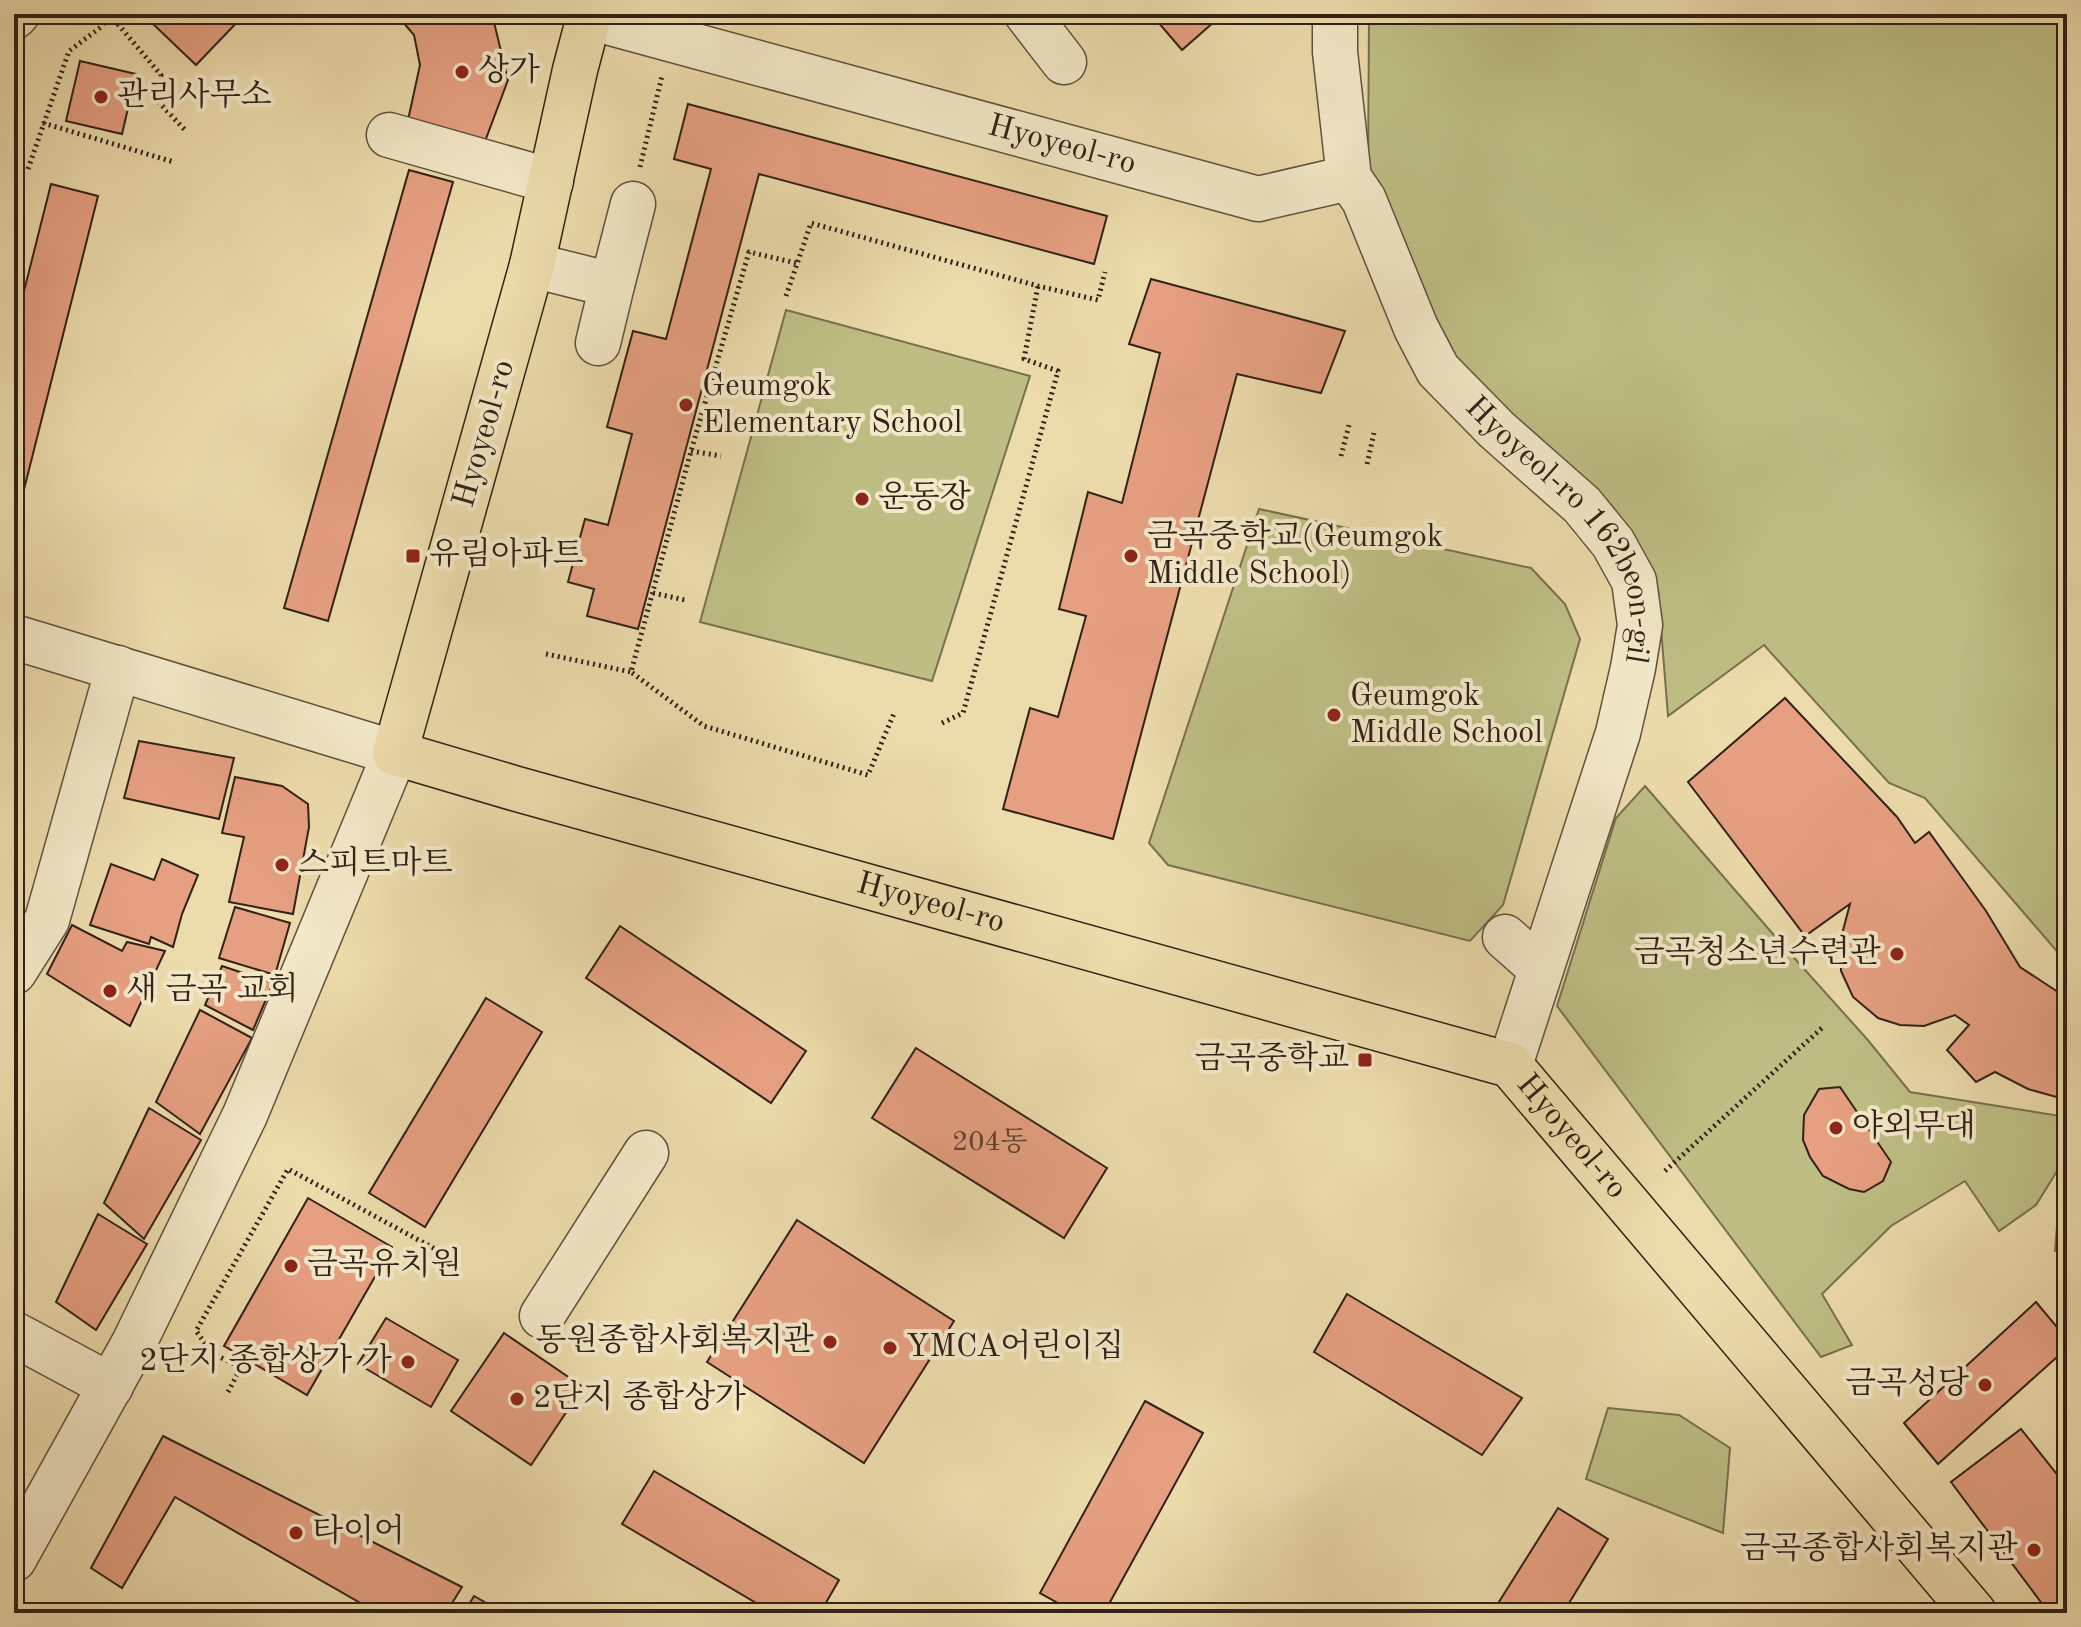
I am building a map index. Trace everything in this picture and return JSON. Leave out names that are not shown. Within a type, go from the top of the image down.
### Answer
[{"type":"main road","name":"Hyoyeol-ro","points":[[587,15],[532,265],[395,753],[1510,1065],[1974,1613]]},
{"type":"street","points":[[1027,14],[1064,62]]},
{"type":"street","name":"Hyoyeol-ro 162beon-gil","points":[[1335,14],[1335,52],[1349,178],[1364,200],[1416,328],[1438,370],[1497,430],[1582,505],[1613,543],[1634,581],[1640,625],[1618,733],[1510,1065]]},
{"type":"street","name":"Hyoyeol-ro","points":[[587,15],[1258,199],[1349,178]]},
{"type":"street","points":[[389,135],[551,181]]},
{"type":"street","points":[[598,343],[633,204]]},
{"type":"street","points":[[532,265],[612,285]]},
{"type":"street","points":[[14,637],[395,753],[245,1115],[134,1343],[14,1559]]},
{"type":"street","points":[[14,972],[47,920],[118,668]]},
{"type":"street","points":[[1505,937],[1541,969]]},
{"type":"street","points":[[542,1316],[646,1153]]},
{"type":"street","points":[[14,1334],[111,1386]]},
{"type":"path","points":[[28,169],[69,51],[101,27],[110,14],[161,75],[154,97],[185,130]]},
{"type":"path","points":[[644,148],[665,66]]},
{"type":"path","points":[[43,123],[174,162]]},
{"type":"path","points":[[786,296],[811,223],[1098,300],[1105,272]]},
{"type":"path","points":[[631,672],[749,252],[796,263]]},
{"type":"path","points":[[942,723],[963,713],[1058,371],[1024,359],[1038,286]]},
{"type":"path","points":[[710,386],[747,392]]},
{"type":"path","points":[[1341,456],[1349,425]]},
{"type":"path","points":[[1367,464],[1374,433]]},
{"type":"path","points":[[691,451],[721,456]]},
{"type":"path","points":[[653,593],[685,600]]},
{"type":"path","points":[[546,654],[631,672],[704,726],[868,775],[895,711]]},
{"type":"path","points":[[1665,1171],[1823,1027]]},
{"type":"path","points":[[228,1392],[241,1367],[213,1354],[196,1331],[288,1169],[437,1250]]},
{"type":"green space","points":[[1369,14],[2067,14],[2067,963],[1925,798],[1889,783],[1764,645],[1668,716],[1658,590],[1629,546],[1443,352],[1368,184]]},
{"type":"green space","name":"운동장","points":[[786,310],[1030,376],[932,681],[700,622]]},
{"type":"green space","points":[[1259,509],[1531,568],[1565,604],[1580,639],[1503,905],[1470,941],[1168,865],[1149,843]]},
{"type":"green space","points":[[1645,786],[1910,1092],[2067,1117],[2067,1250],[2055,1251],[2062,1163],[2036,1205],[1999,1231],[1965,1181],[1891,1226],[1822,1294],[1852,1345],[1821,1357],[1557,1006],[1616,818]]},
{"type":"green space","points":[[1608,1408],[1679,1415],[1730,1448],[1723,1533],[1586,1479]]},
{"type":"building","points":[[162,14],[245,14],[196,65],[153,24]]},
{"type":"building","name":"상가","points":[[396,14],[492,14],[508,80],[484,144],[408,120],[420,65],[414,35]]},
{"type":"building","points":[[1151,14],[1223,14],[1182,50]]},
{"type":"building","name":"관리사무소","points":[[80,61],[136,74],[122,134],[66,121]]},
{"type":"building","name":"Geumgok Elementary School","points":[[688,104],[1107,216],[1094,264],[759,174],[638,629],[587,616],[594,589],[568,582],[585,519],[608,525],[632,434],[607,427],[633,331],[666,339],[711,169],[674,159]]},
{"type":"building","points":[[409,170],[453,182],[328,621],[284,608]]},
{"type":"building","points":[[51,184],[98,196],[14,529],[14,331]]},
{"type":"building","name":"금곡중학교(Geumgok Middle School)","points":[[1151,279],[1345,331],[1321,393],[1237,374],[1113,839],[1003,809],[1030,708],[1058,717],[1086,616],[1059,609],[1088,492],[1122,503],[1160,353],[1129,344]]},
{"type":"building","points":[[1785,698],[1897,817],[1915,843],[1929,832],[1986,911],[2020,967],[2067,998],[2067,1100],[2028,1089],[1995,1072],[1976,1082],[1947,1050],[1969,1025],[1955,1015],[1924,1026],[1900,1025],[1878,1018],[1853,997],[1841,971],[1841,938],[1850,904],[1805,936],[1688,782]]},
{"type":"building","points":[[139,741],[234,758],[219,819],[124,798]]},
{"type":"building","points":[[235,777],[282,786],[308,804],[309,827],[293,914],[229,902],[244,837],[222,833]]},
{"type":"building","points":[[162,859],[198,875],[173,947],[151,937],[149,944],[90,925],[111,864],[154,880]]},
{"type":"building","points":[[235,907],[290,923],[275,975],[219,958]]},
{"type":"building","name":"새 금곡 교회","points":[[72,925],[122,951],[127,942],[165,951],[130,1026],[47,974]]},
{"type":"building","points":[[620,926],[806,1051],[771,1103],[586,978]]},
{"type":"building","points":[[222,966],[273,983],[253,1030],[205,1005]]},
{"type":"building","points":[[486,998],[542,1032],[425,1227],[369,1193]]},
{"type":"building","points":[[200,1010],[252,1038],[200,1134],[156,1102]]},
{"type":"building","points":[[916,1048],[1107,1168],[1064,1238],[872,1118]]},
{"type":"building","name":"야외무대","points":[[1840,1087],[1891,1162],[1883,1181],[1864,1192],[1849,1189],[1823,1176],[1803,1140],[1804,1115],[1819,1089]]},
{"type":"building","points":[[149,1108],[201,1140],[144,1239],[104,1203]]},
{"type":"building","points":[[308,1198],[392,1247],[307,1395],[224,1346]]},
{"type":"building","points":[[98,1214],[147,1244],[96,1330],[56,1302]]},
{"type":"building","name":"동원종합사회복지관","points":[[797,1220],[954,1321],[864,1463],[707,1362]]},
{"type":"building","points":[[1347,1294],[1522,1398],[1482,1455],[1314,1352]]},
{"type":"building","name":"금곡성당","points":[[2036,1302],[2067,1339],[2067,1348],[1938,1464],[1904,1423]]},
{"type":"building","name":"2단지 종합상가 가","points":[[386,1318],[458,1360],[431,1407],[358,1364]]},
{"type":"building","name":"2단지 종합상가","points":[[504,1333],[583,1387],[531,1465],[451,1411]]},
{"type":"building","points":[[1145,1401],[1203,1433],[1104,1613],[1076,1613],[1040,1593]]},
{"type":"building","name":"금곡종합사회복지관","points":[[2021,1429],[2067,1487],[2067,1613],[2049,1613],[1951,1482]]},
{"type":"building","name":"타이어","points":[[163,1436],[462,1587],[446,1613],[378,1613],[175,1497],[122,1588],[91,1568]]},
{"type":"building","points":[[654,1471],[839,1580],[820,1613],[773,1613],[622,1524]]},
{"type":"building","points":[[1558,1508],[1608,1539],[1563,1613],[1492,1613]]},
{"type":"building","points":[[474,1596],[504,1613],[464,1613]]},
{"type":"place","name":"상가","points":[[462,72]]},
{"type":"place","name":"관리사무소","points":[[101,97]]},
{"type":"place","name":"Geumgok Elementary School","points":[[686,405]]},
{"type":"place","name":"운동장","points":[[862,499]]},
{"type":"place","name":"유림아파트","points":[[413,556]]},
{"type":"place","name":"금곡중학교(Geumgok Middle School)","points":[[1131,556]]},
{"type":"place","name":"Geumgok Middle School","points":[[1334,715]]},
{"type":"place","name":"스피트마트","points":[[282,865]]},
{"type":"place","name":"금곡청소년수련관","points":[[1897,954]]},
{"type":"place","name":"새 금곡 교회","points":[[110,991]]},
{"type":"place","name":"금곡중학교","points":[[1365,1060]]},
{"type":"place","name":"야외무대","points":[[1836,1128]]},
{"type":"place","name":"금곡유치원","points":[[291,1266]]},
{"type":"place","name":"동원종합사회복지관","points":[[830,1342]]},
{"type":"place","name":"YMCA어린이집","points":[[890,1348]]},
{"type":"place","name":"2단지 종합상가 가","points":[[408,1362]]},
{"type":"place","name":"금곡성당","points":[[1985,1385]]},
{"type":"place","name":"2단지 종합상가","points":[[517,1399]]},
{"type":"place","name":"타이어","points":[[296,1533]]},
{"type":"place","name":"금곡종합사회복지관","points":[[2034,1550]]}]
